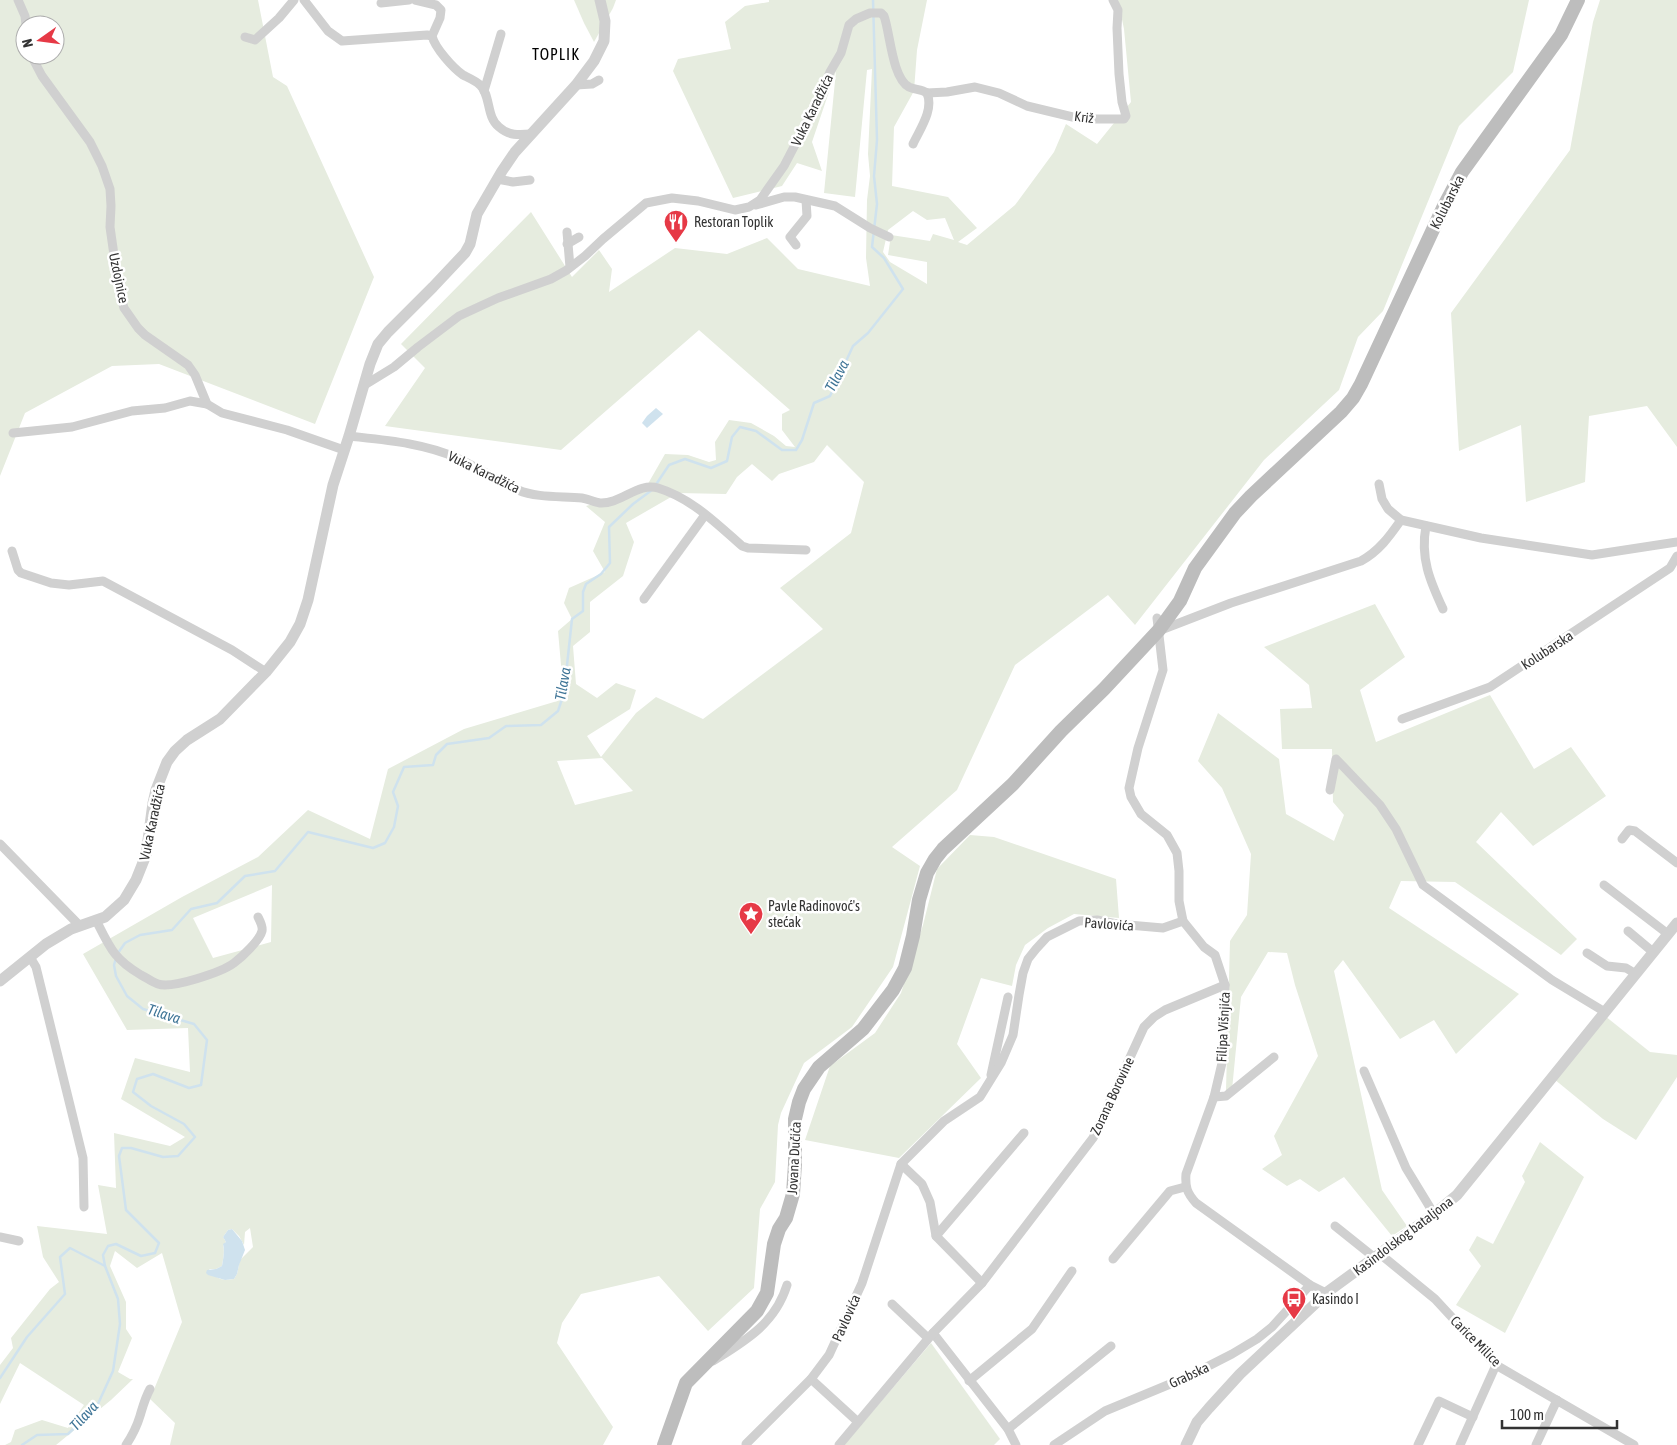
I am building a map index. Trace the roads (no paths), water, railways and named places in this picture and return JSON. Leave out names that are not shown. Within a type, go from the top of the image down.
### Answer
[{"type":"main road","name":"Kolubarska","points":[[1158,624],[1180,601],[1195,568],[1235,513],[1250,496],[1341,412],[1361,384],[1444,206],[1462,172],[1561,35],[1578,0]]},
{"type":"main road","name":"Jovana Dučića","points":[[664,1445],[686,1383],[757,1311],[767,1292],[774,1244],[779,1229],[786,1218],[793,1194],[795,1119],[804,1089],[819,1067],[863,1029],[893,990],[905,968],[919,900],[927,873],[935,859],[943,849],[1013,784],[1061,731],[1104,689],[1158,624]]},
{"type":"street","points":[[18,0],[25,15]]},
{"type":"street","points":[[244,37],[255,40],[279,18],[294,0]]},
{"type":"street","points":[[304,0],[328,31],[342,41],[432,36]]},
{"type":"street","points":[[381,3],[409,0]]},
{"type":"street","points":[[415,0],[436,5],[441,10],[440,18],[432,36],[436,46],[461,74],[480,85],[484,91],[491,115],[499,127],[514,135],[532,134]]},
{"type":"street","name":"Vuka Karadžića","points":[[0,981],[30,956],[62,934],[105,917],[124,900],[136,880],[146,854],[156,790],[171,757],[187,740],[220,719],[266,672],[290,642],[300,624],[308,600],[332,485],[378,344],[465,253],[470,244],[476,214],[515,152],[576,85],[594,61],[604,41],[605,21],[600,0]]},
{"type":"street","name":"Križ","points":[[927,93],[975,87],[999,94],[1027,106],[1081,119],[1124,119],[1126,116],[1122,102],[1117,44],[1118,10],[1113,0]]},
{"type":"street","name":"Vuka Karadžića","points":[[749,207],[760,200],[784,166],[821,96],[830,72],[841,53],[850,25],[856,19],[873,13],[884,16],[890,36],[893,58],[903,81],[909,86],[922,89],[927,93]]},
{"type":"street","points":[[484,91],[502,34]]},
{"type":"street","name":"Uzdojnice","points":[[36,65],[90,142],[102,166],[110,189],[110,227],[113,255],[124,308],[145,335],[188,365],[195,375],[207,404]]},
{"type":"street","points":[[576,85],[592,84],[599,80]]},
{"type":"street","points":[[913,144],[927,115],[930,99],[927,93]]},
{"type":"street","points":[[497,179],[513,182],[530,180]]},
{"type":"street","points":[[363,386],[394,367],[459,316],[551,279],[570,268],[646,203],[672,198],[698,201],[735,210],[784,197],[795,197],[835,206],[889,237]]},
{"type":"street","points":[[796,246],[790,237],[807,216],[806,200]]},
{"type":"street","points":[[566,232],[570,268]]},
{"type":"street","points":[[568,244],[579,237]]},
{"type":"street","points":[[13,433],[72,427],[132,411],[165,408],[190,400],[207,404],[222,414],[288,430],[344,450]]},
{"type":"street","name":"Vuka Karadžića","points":[[349,436],[415,444],[444,453],[518,490],[533,494],[584,498],[600,503],[610,502],[644,488],[655,487],[684,498],[742,546],[748,548],[806,550]]},
{"type":"street","points":[[1379,484],[1382,498],[1388,509],[1401,520],[1481,538],[1592,555],[1677,542]]},
{"type":"street","points":[[644,599],[706,515]]},
{"type":"street","points":[[1158,624],[1231,603],[1361,561],[1374,554],[1401,520]]},
{"type":"street","points":[[1426,526],[1423,541],[1426,569],[1443,609]]},
{"type":"street","points":[[12,551],[21,574],[52,582],[69,584],[103,581],[232,650],[266,672]]},
{"type":"street","name":"Kolubarska","points":[[1402,719],[1490,687],[1670,568],[1677,556]]},
{"type":"street","name":"Filipa Višnjića","points":[[1158,624],[1163,670],[1138,748],[1129,788],[1131,797],[1141,814],[1167,835],[1178,852],[1180,871],[1179,901],[1184,921],[1204,947],[1214,955],[1225,985],[1222,1063],[1214,1097],[1186,1174],[1185,1187]]},
{"type":"street","points":[[1330,790],[1336,759],[1380,805],[1396,829],[1423,884],[1552,980],[1605,1012]]},
{"type":"street","points":[[1622,838],[1629,830],[1635,831],[1677,863]]},
{"type":"street","points":[[0,844],[80,926]]},
{"type":"street","points":[[1604,885],[1668,934]]},
{"type":"street","points":[[96,920],[116,956],[125,965],[160,985],[166,986],[218,971],[234,963],[262,932],[258,917]]},
{"type":"street","name":"Pavlovića","points":[[746,1444],[811,1379],[829,1355],[862,1283],[901,1164],[944,1120],[980,1097],[1001,1063],[1013,1035],[1019,995],[1028,959],[1047,937],[1078,921],[1097,920],[1117,924],[1163,928],[1184,921]]},
{"type":"street","name":"Kasindolskog bataljona","points":[[1186,1445],[1198,1422],[1240,1374],[1326,1294],[1457,1195],[1677,923]]},
{"type":"street","points":[[1628,930],[1653,952]]},
{"type":"street","points":[[1587,953],[1607,966],[1626,968],[1636,974]]},
{"type":"street","points":[[30,956],[36,967],[82,1158],[84,1208]]},
{"type":"street","name":"Zorana Borovine","points":[[839,1445],[931,1336],[982,1283],[1093,1138],[1144,1028],[1154,1017],[1165,1010],[1225,985]]},
{"type":"street","name":"Pavlovića","points":[[989,1083],[1008,997]]},
{"type":"street","points":[[1214,1097],[1226,1096],[1274,1057]]},
{"type":"street","points":[[1364,1071],[1406,1168],[1434,1214]]},
{"type":"street","points":[[936,1236],[1024,1133]]},
{"type":"street","points":[[901,1164],[922,1184],[930,1202],[936,1236],[982,1283]]},
{"type":"street","points":[[1113,1259],[1170,1191],[1185,1187],[1196,1203],[1310,1285],[1326,1294]]},
{"type":"street","name":"Carice Milice","points":[[1335,1226],[1435,1299],[1496,1364],[1557,1400],[1620,1442],[1634,1445]]},
{"type":"street","points":[[0,1237],[20,1241]]},
{"type":"street","points":[[969,1381],[1032,1329],[1072,1271]]},
{"type":"street","points":[[698,1371],[754,1335],[771,1315],[787,1285]]},
{"type":"street","name":"Grabska","points":[[1054,1445],[1105,1411],[1187,1377],[1251,1343],[1272,1327],[1310,1285]]},
{"type":"street","points":[[892,1304],[931,1336],[1008,1430],[1016,1445]]},
{"type":"street","points":[[1008,1430],[1111,1346]]},
{"type":"street","points":[[1460,1445],[1496,1364]]},
{"type":"street","points":[[811,1379],[858,1422]]},
{"type":"street","points":[[126,1445],[134,1432],[144,1400],[150,1390]]},
{"type":"street","points":[[1536,1445],[1557,1400]]},
{"type":"street","points":[[1418,1445],[1439,1401],[1473,1417]]},
{"type":"water","points":[[656,408],[663,414],[647,428],[642,423]]},
{"type":"water","points":[[232,1229],[242,1241],[245,1250],[237,1274],[234,1279],[225,1280],[208,1275],[206,1273],[207,1270],[222,1266],[223,1244],[226,1242],[223,1237],[228,1230]]},
{"type":"waterway","name":"Tilava","points":[[655,486],[669,465],[685,459],[711,468],[727,461],[732,437],[740,427],[756,431],[782,450],[796,450],[802,440],[814,403],[830,396],[853,346],[868,333],[903,289],[884,258],[872,247],[877,204],[874,176],[877,140],[873,0]]},
{"type":"waterway","name":"Tilava","points":[[118,953],[125,943],[140,935],[172,930],[191,909],[217,903],[245,876],[275,871],[308,832],[373,848],[385,843],[394,827],[398,806],[393,792],[404,767],[433,765],[436,755],[447,744],[489,738],[506,726],[541,725],[558,711],[564,693],[572,619],[583,611],[583,592],[586,584],[601,574],[610,563],[609,527],[633,504],[652,490]]},
{"type":"waterway","name":"Tilava","points":[[0,1378],[27,1337],[65,1294],[60,1257],[70,1248],[105,1266],[103,1255],[108,1246],[116,1244],[141,1256],[155,1253],[159,1243],[126,1210],[119,1156],[122,1148],[131,1148],[163,1157],[178,1156],[195,1137],[184,1124],[151,1106],[133,1092],[137,1079],[153,1074],[189,1088],[201,1085],[207,1040],[194,1024],[143,1009],[127,996],[116,976],[114,965],[116,958]]},
{"type":"waterway","name":"Tilava","points":[[22,1445],[37,1435],[68,1434],[97,1406],[113,1371],[120,1324],[118,1299],[105,1266]]},
{"type":"place","name":"Restoran Toplik","points":[[676,243]]},
{"type":"place","name":"Pavle Radinovoć's stećak","points":[[751,935]]},
{"type":"place","name":"Kasindo I","points":[[1294,1320]]},
{"type":"district","name":"TOPLIK","points":[[556,54]]}]
